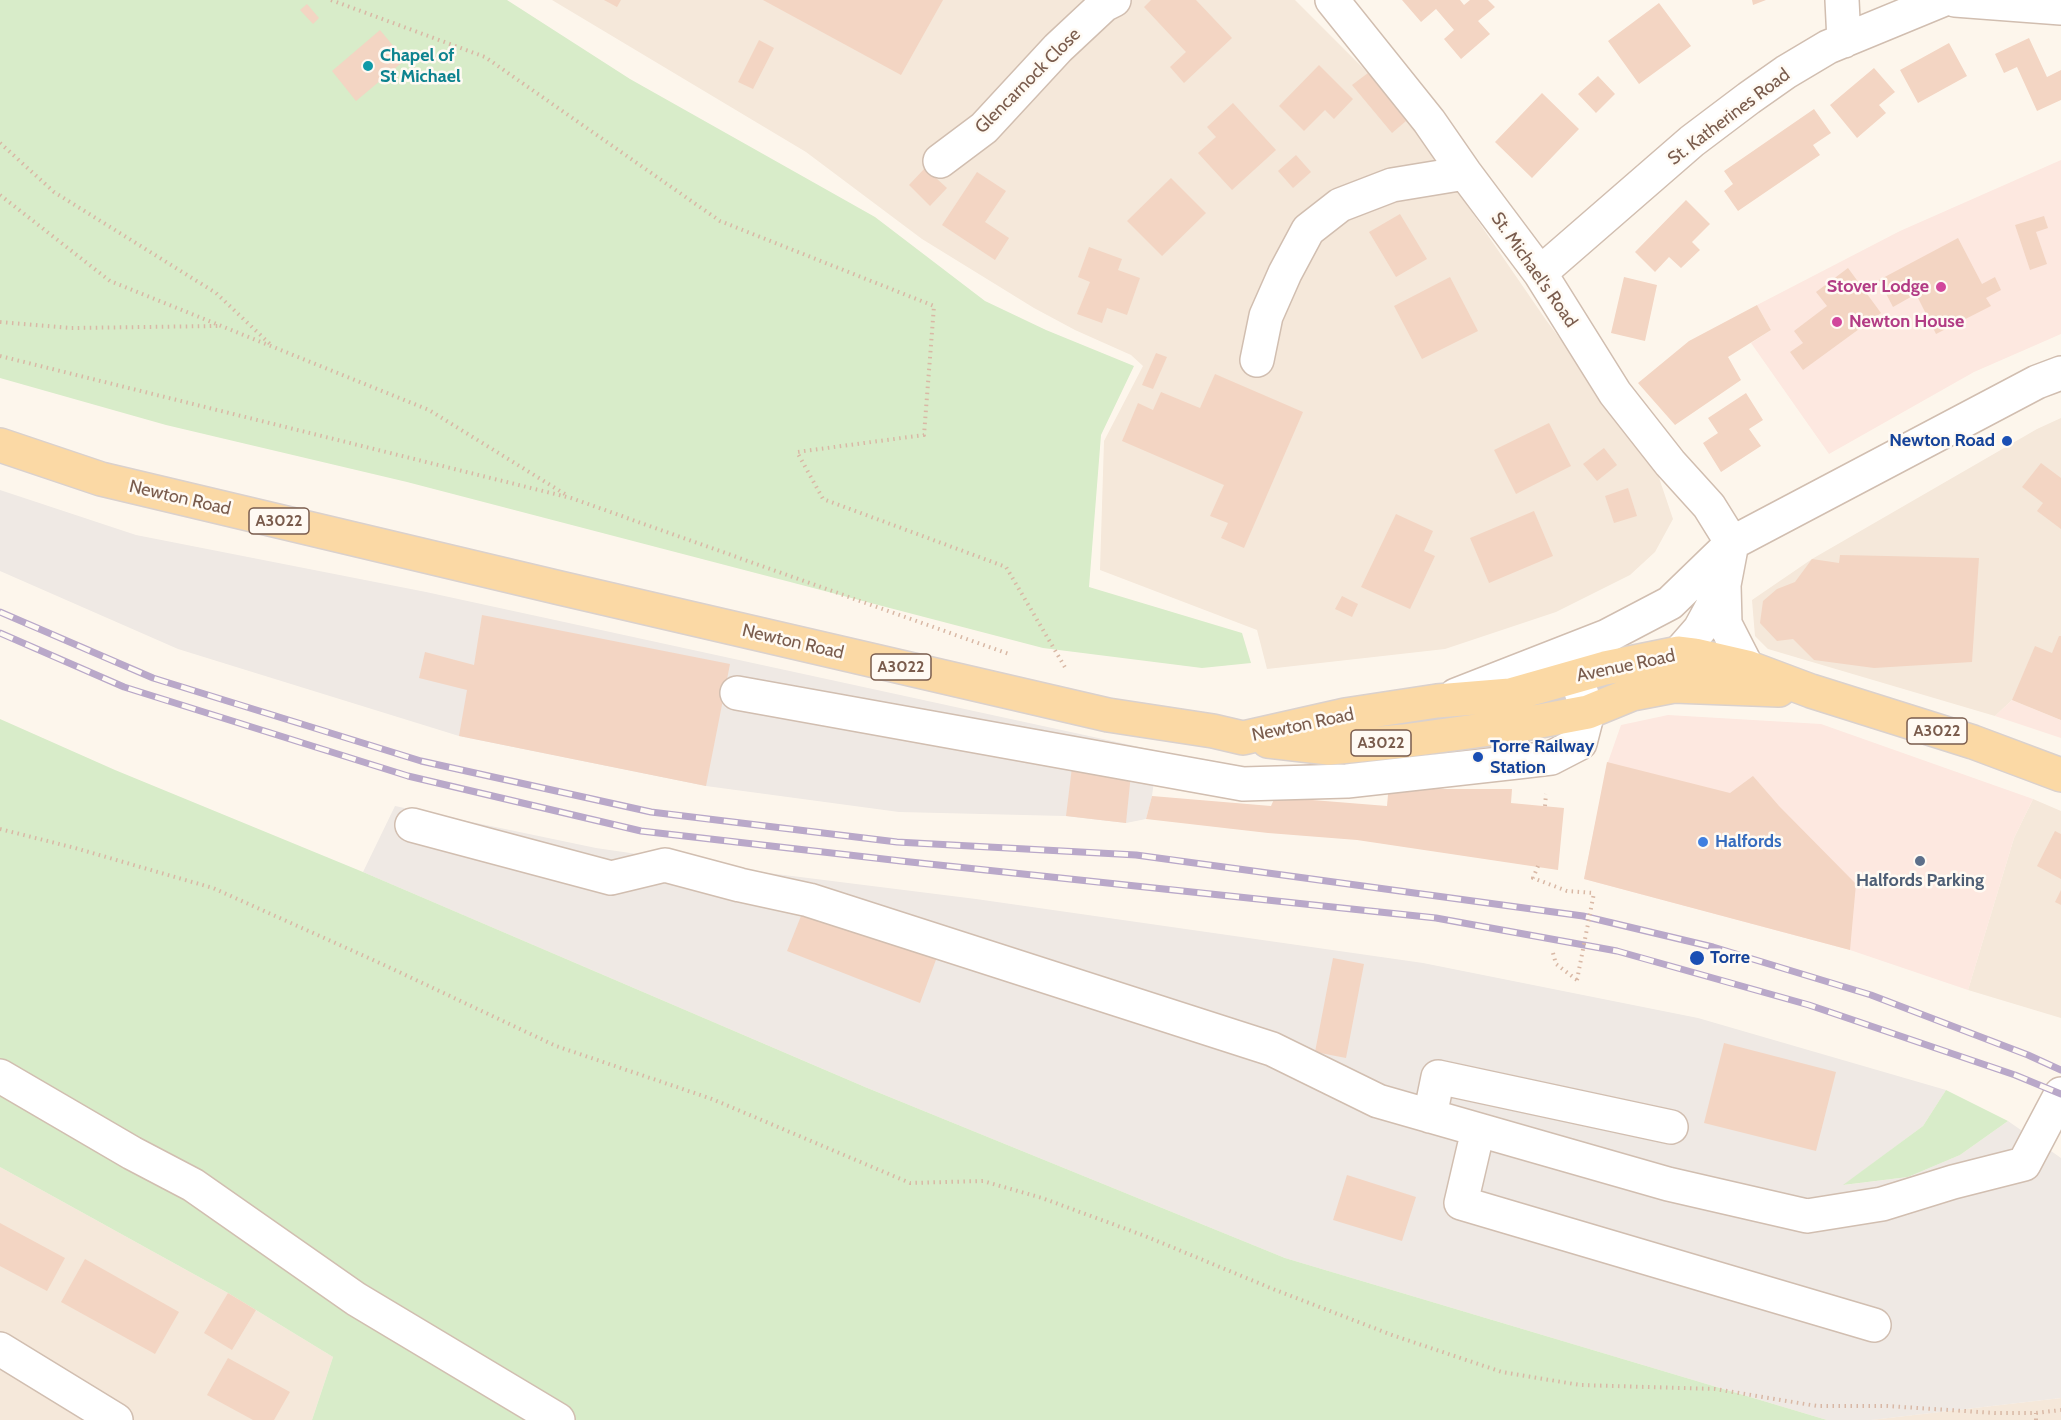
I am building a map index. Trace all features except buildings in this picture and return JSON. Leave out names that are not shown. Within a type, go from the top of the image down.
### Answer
[{"type":"main road","name":"Newton Road","points":[[0,445],[100,479],[549,586],[1108,715],[1213,730],[1243,738],[1345,715],[1437,701]]},
{"type":"main road","name":"Avenue Road","points":[[1437,701],[1514,710],[1576,677],[1605,668],[1679,653],[1747,667],[1811,691],[1973,742],[2061,775]]},
{"type":"main road","name":"Avenue Road","points":[[1632,694],[1674,686],[1811,691]]},
{"type":"main road","name":"A3022","points":[[1243,738],[1329,748],[1403,741],[1514,710],[1584,727],[1632,694]]},
{"type":"street","name":"Glencarnock Close","points":[[940,161],[984,128],[1059,48],[1104,5],[1114,0]]},
{"type":"street","name":"St. Michael's Road","points":[[1332,0],[1429,121],[1540,273],[1615,393],[1670,463],[1708,506],[1732,543]]},
{"type":"street","points":[[1842,0],[1844,41]]},
{"type":"street","name":"St. Katherines Road","points":[[1540,273],[1692,141],[1749,98],[1828,47],[1942,0]]},
{"type":"street","points":[[1955,0],[2061,8]]},
{"type":"street","points":[[1257,360],[1266,316],[1308,230],[1341,205],[1392,185],[1465,173]]},
{"type":"street","name":"Newton Road","points":[[1437,701],[1534,666],[1607,636],[1670,603],[1732,543],[2037,382],[2061,373]]},
{"type":"street","points":[[1732,543],[1724,585],[1725,624],[1747,667]]},
{"type":"street","points":[[1632,694],[1679,653],[1700,629],[1724,585]]},
{"type":"street","points":[[1517,762],[1509,734],[1514,710],[1534,666]]},
{"type":"street","points":[[737,693],[1243,784],[1347,781],[1551,758],[1584,727],[1576,677]]},
{"type":"street","points":[[412,825],[611,878],[665,865],[809,900],[1272,1048],[1378,1101],[1668,1184],[1807,1216],[1882,1204],[1953,1182],[2024,1164],[2061,1094]]},
{"type":"street","points":[[0,1076],[132,1153],[193,1185],[356,1299],[558,1420]]},
{"type":"street","points":[[1430,1116],[1438,1077],[1671,1127]]},
{"type":"street","points":[[1478,1130],[1461,1203],[1874,1325]]},
{"type":"street","points":[[0,1349],[116,1420]]},
{"type":"path","points":[[331,0],[485,57],[720,221],[933,306],[924,435],[797,452],[823,499],[1006,567],[1070,675],[1058,671]]},
{"type":"path","points":[[0,142],[54,192],[216,292],[272,346]]},
{"type":"path","points":[[0,195],[110,281],[429,410],[572,498]]},
{"type":"path","points":[[0,322],[71,328],[220,326]]},
{"type":"path","points":[[0,357],[572,498],[1014,655]]},
{"type":"path","points":[[0,829],[213,888],[556,1046],[712,1099],[910,1183],[983,1180],[1042,1198],[1145,1236],[1273,1290],[1381,1331],[1502,1372],[1580,1385],[1715,1389],[1817,1406],[2036,1413],[2061,1410]]},
{"type":"path","points":[[1538,866],[1533,878],[1567,891],[1594,893],[1577,980],[1556,964],[1553,953]]},
{"type":"path","points":[[2036,1413],[2036,1420]]},
{"type":"shaded area","points":[[552,0],[1295,0],[1368,73],[1423,141],[1546,320],[1655,466],[1673,519],[1655,552],[1630,575],[1556,612],[1445,649],[1267,669],[1257,630],[1100,570],[1104,441],[1143,366],[1131,355],[1075,330],[1034,308],[922,239],[806,152]]},
{"type":"shaded area","points":[[2061,160],[2061,334],[1974,372],[1829,454],[1751,343],[1771,330],[1757,305],[1900,231]]},
{"type":"shaded area","points":[[2061,418],[2061,720],[2012,700],[1995,716],[1768,649],[1755,636],[1752,600],[1812,559],[2037,429]]},
{"type":"shaded area","points":[[0,490],[136,535],[426,592],[1158,751],[1152,796],[1146,819],[1126,823],[1065,816],[899,812],[706,786],[459,736],[178,649],[0,571]]},
{"type":"shaded area","points":[[2012,700],[2061,720],[2061,738],[1995,716]]},
{"type":"shaded area","points":[[1668,715],[1821,724],[2033,799],[2014,838],[1968,990],[1850,950],[1584,879],[1608,762],[1621,725]]},
{"type":"shaded area","points":[[2033,799],[2061,811],[2061,1018],[1968,990],[2014,838]]},
{"type":"shaded area","points":[[395,806],[596,848],[760,872],[976,899],[1423,963],[1698,1018],[1946,1090],[1923,1126],[1844,1185],[1908,1177],[1960,1155],[2008,1121],[2061,1158],[2061,1398],[1871,1420],[1827,1420],[1285,1258],[865,1087],[363,872]]},
{"type":"shaded area","points":[[0,1167],[228,1293],[333,1357],[312,1420],[0,1420]]},
{"type":"shaded area","points":[[2061,1398],[2061,1420],[1870,1420]]},
{"type":"green space","points":[[0,0],[507,0],[630,79],[875,217],[985,301],[1046,330],[1134,366],[1101,435],[1089,587],[1242,633],[1251,663],[1202,668],[1043,648],[407,482],[166,425],[0,378]]},
{"type":"green space","points":[[0,719],[115,770],[363,872],[865,1087],[1285,1258],[1827,1420],[312,1420],[333,1357],[228,1293],[0,1167]]},
{"type":"green space","points":[[1946,1090],[2008,1121],[1960,1155],[1908,1177],[1843,1185],[1923,1126]]},
{"type":"railway","points":[[0,612],[153,678],[421,761],[651,812],[897,842],[1136,855],[1583,916],[1713,947],[1871,995],[2028,1055],[2061,1070]]},
{"type":"railway","points":[[0,633],[124,687],[408,776],[641,831],[1436,918],[1617,951],[1809,1005],[2015,1075],[2061,1094]]},
{"type":"place","name":"Chapel of St Michael","points":[[368,66]]},
{"type":"place","name":"Stover Lodge","points":[[1941,287]]},
{"type":"place","name":"Newton House","points":[[1837,322]]},
{"type":"place","name":"Newton Road","points":[[2007,441]]},
{"type":"place","name":"Torre Railway Station","points":[[1478,757]]},
{"type":"place","name":"Halfords","points":[[1703,842]]},
{"type":"place","name":"Halfords Parking","points":[[1920,861]]},
{"type":"place","name":"Torre","points":[[1697,958]]}]
